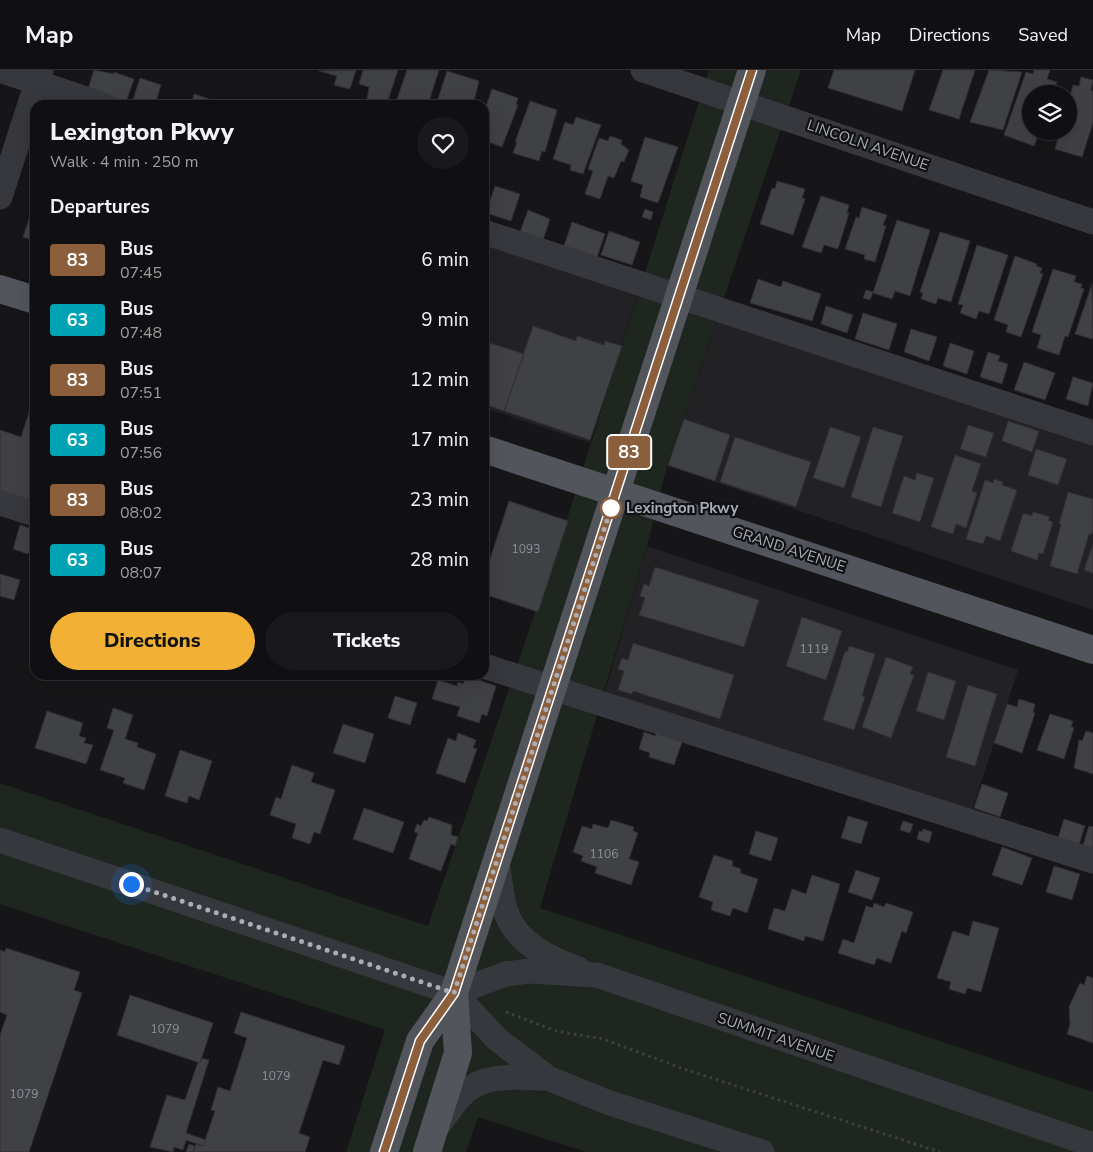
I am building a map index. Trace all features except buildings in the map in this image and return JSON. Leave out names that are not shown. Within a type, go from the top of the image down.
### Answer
[{"type":"main road","points":[[384,1152],[420,1041],[454,993],[752,70]]},
{"type":"main road","points":[[0,289],[30,298]]},
{"type":"main road","name":"GRAND AVENUE","points":[[489,451],[1093,650]]},
{"type":"main road","points":[[431,1141],[458,1053],[454,993]]},
{"type":"street","points":[[0,70],[39,76],[93,100]]},
{"type":"street","name":"LINCOLN AVENUE","points":[[643,70],[1093,222]]},
{"type":"street","points":[[31,100],[39,76]]},
{"type":"street","points":[[0,197],[30,104]]},
{"type":"street","points":[[489,234],[1093,434]]},
{"type":"street","points":[[0,503],[30,512]]},
{"type":"street","points":[[489,668],[1093,861]]},
{"type":"street","points":[[0,840],[454,993],[497,1039],[548,1078],[607,1102],[762,1152]]},
{"type":"street","points":[[497,862],[505,910],[515,931],[541,952],[566,964],[597,975]]},
{"type":"street","name":"SUMMIT AVENUE","points":[[454,993],[506,974],[529,971],[597,975],[1093,1145]]},
{"type":"street","points":[[431,1141],[463,1094],[476,1084],[500,1078],[548,1078]]},
{"type":"path","points":[[503,1011],[556,1031],[603,1039],[684,1069],[940,1152]]},
{"type":"shaded area","points":[[709,70],[801,70],[667,466],[647,546],[540,908],[1093,1092],[1093,1152],[586,1152],[478,1117],[466,1152],[346,1152],[385,1030],[0,904],[0,783],[428,926],[567,519]]},
{"type":"shaded area","points":[[489,239],[640,288],[590,443],[489,410]]},
{"type":"shaded area","points":[[717,319],[1093,443],[1093,610],[667,466]]},
{"type":"shaded area","points":[[647,546],[1018,670],[969,819],[603,699]]},
{"type":"bus line","name":"83","points":[[384,1152],[420,1041],[454,993],[752,70]]},
{"type":"place","name":"Lexington Pkwy","points":[[611,508]]},
{"type":"route","points":[[131,884],[454,993],[611,508]]}]
